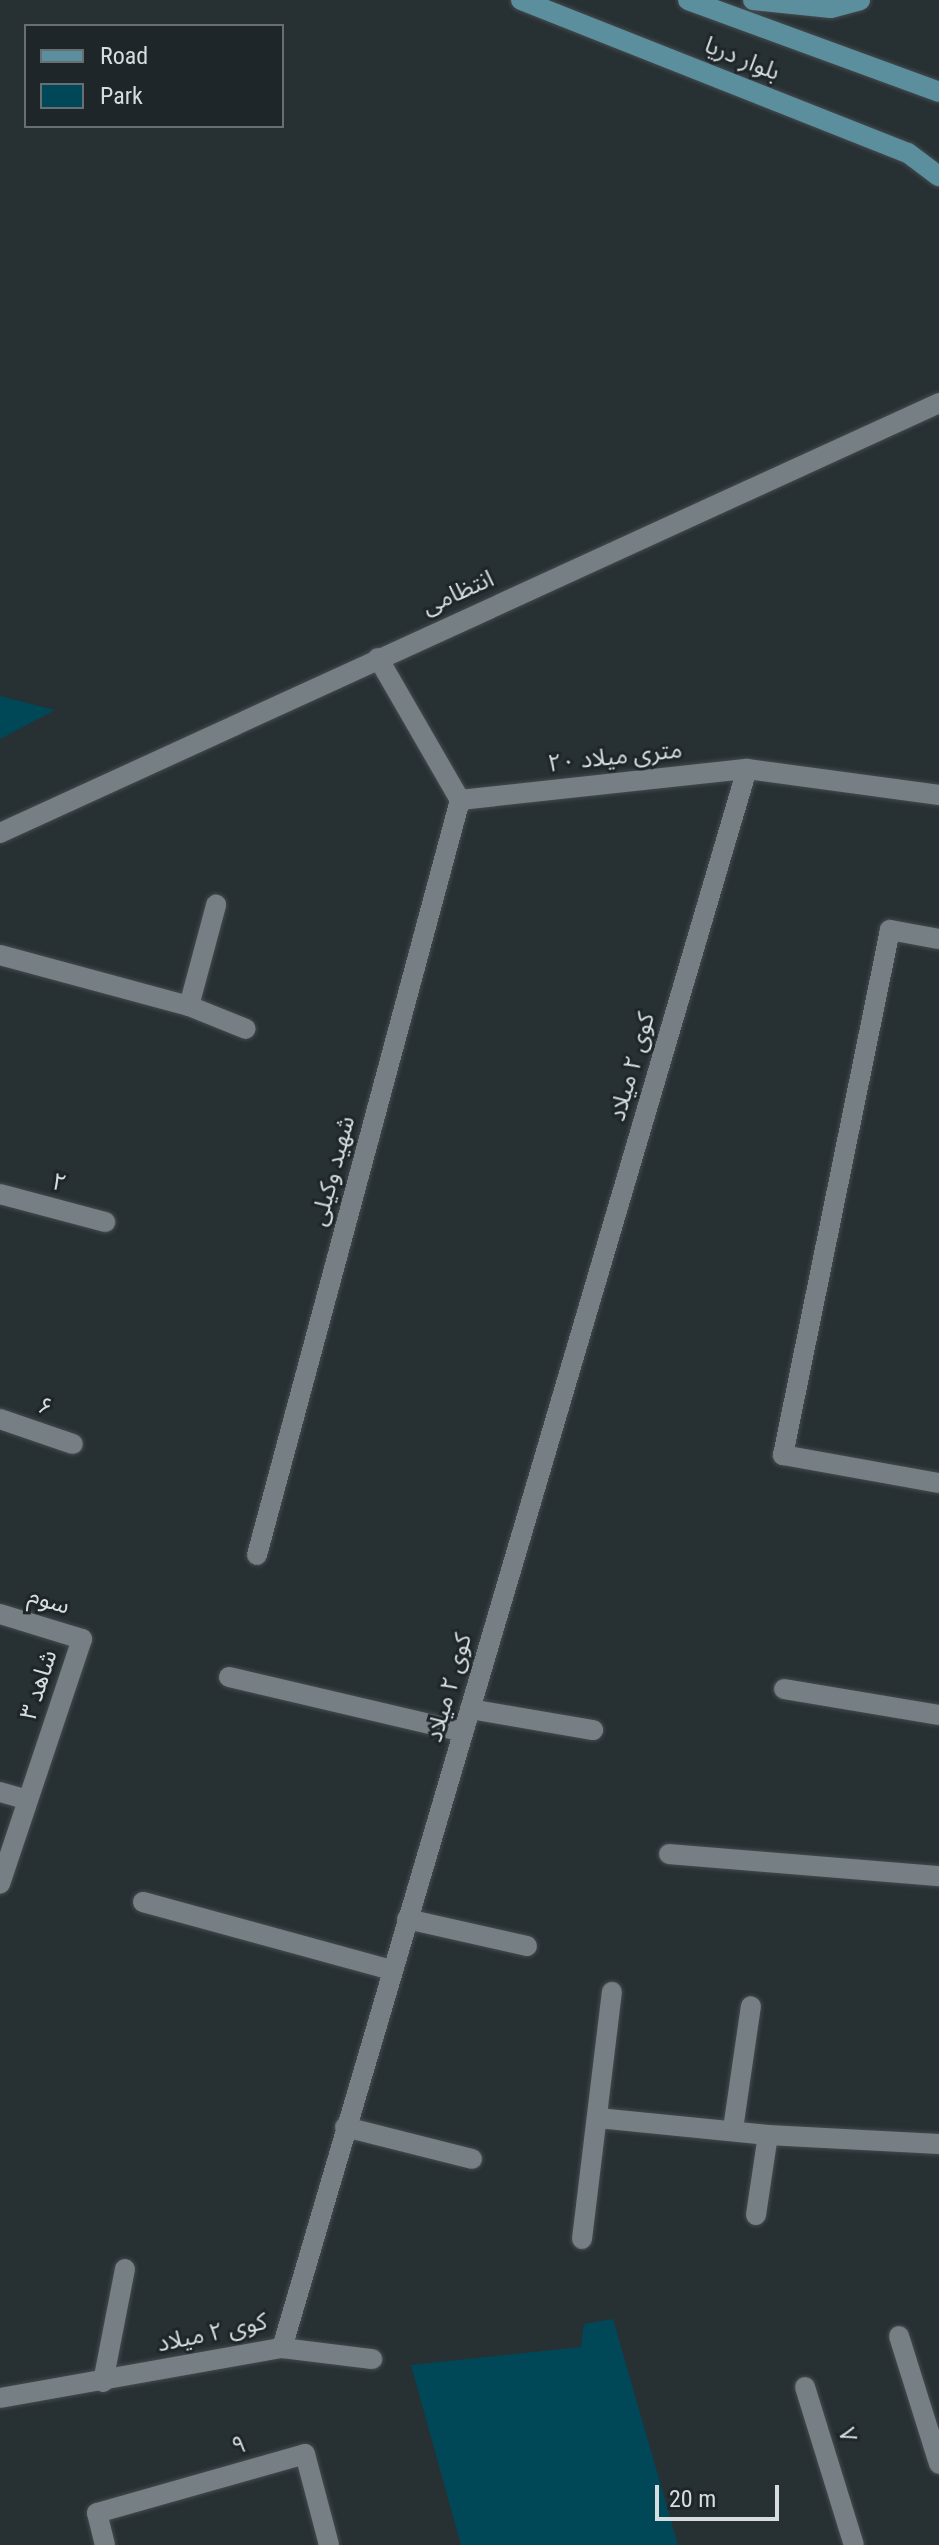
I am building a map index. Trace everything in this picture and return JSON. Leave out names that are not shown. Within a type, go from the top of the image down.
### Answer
[{"type":"main road","name":"بلوار دریا","points":[[521,0],[908,153],[939,176]]},
{"type":"main road","name":"بلوار دریا","points":[[688,0],[939,92]]},
{"type":"main road","points":[[753,0],[831,8],[860,0]]},
{"type":"street","name":"انتظامی","points":[[0,833],[939,403]]},
{"type":"street","points":[[378,658],[460,800]]},
{"type":"street","name":"۲۰ متری میلاد","points":[[460,800],[747,769],[939,795]]},
{"type":"street","name":"کوی ۲ میلاد","points":[[0,2398],[282,2348],[747,769]]},
{"type":"street","name":"شهید وکیلی","points":[[257,1555],[460,800]]},
{"type":"street","points":[[189,1006],[216,905]]},
{"type":"street","points":[[939,939],[890,930],[783,1455],[939,1483]]},
{"type":"street","points":[[0,955],[189,1006],[246,1029]]},
{"type":"street","name":"۲","points":[[0,1194],[105,1222]]},
{"type":"street","name":"۶","points":[[0,1419],[73,1444]]},
{"type":"street","name":"سوم","points":[[0,1614],[82,1639]]},
{"type":"street","name":"شاهد ۳","points":[[0,1884],[82,1639]]},
{"type":"street","points":[[229,1677],[463,1732]]},
{"type":"street","points":[[784,1689],[939,1715]]},
{"type":"street","points":[[470,1709],[593,1730]]},
{"type":"street","points":[[0,1792],[28,1800]]},
{"type":"street","points":[[669,1854],[939,1876]]},
{"type":"street","points":[[143,1902],[391,1970]]},
{"type":"street","points":[[407,1919],[527,1946]]},
{"type":"street","points":[[582,2239],[612,1992]]},
{"type":"street","points":[[733,2129],[751,2006]]},
{"type":"street","points":[[598,2118],[733,2129],[768,2135],[939,2144]]},
{"type":"street","points":[[345,2127],[472,2159]]},
{"type":"street","points":[[756,2215],[768,2135]]},
{"type":"street","points":[[103,2382],[125,2269]]},
{"type":"street","points":[[899,2336],[939,2464]]},
{"type":"street","points":[[282,2348],[372,2359]]},
{"type":"street","name":"۷","points":[[805,2387],[854,2545]]},
{"type":"street","name":"۹","points":[[105,2545],[97,2513],[305,2454],[329,2545]]},
{"type":"green space","points":[[0,696],[55,710],[0,739]]},
{"type":"green space","points":[[613,2319],[678,2545],[461,2545],[411,2365],[581,2347],[584,2324]]}]
